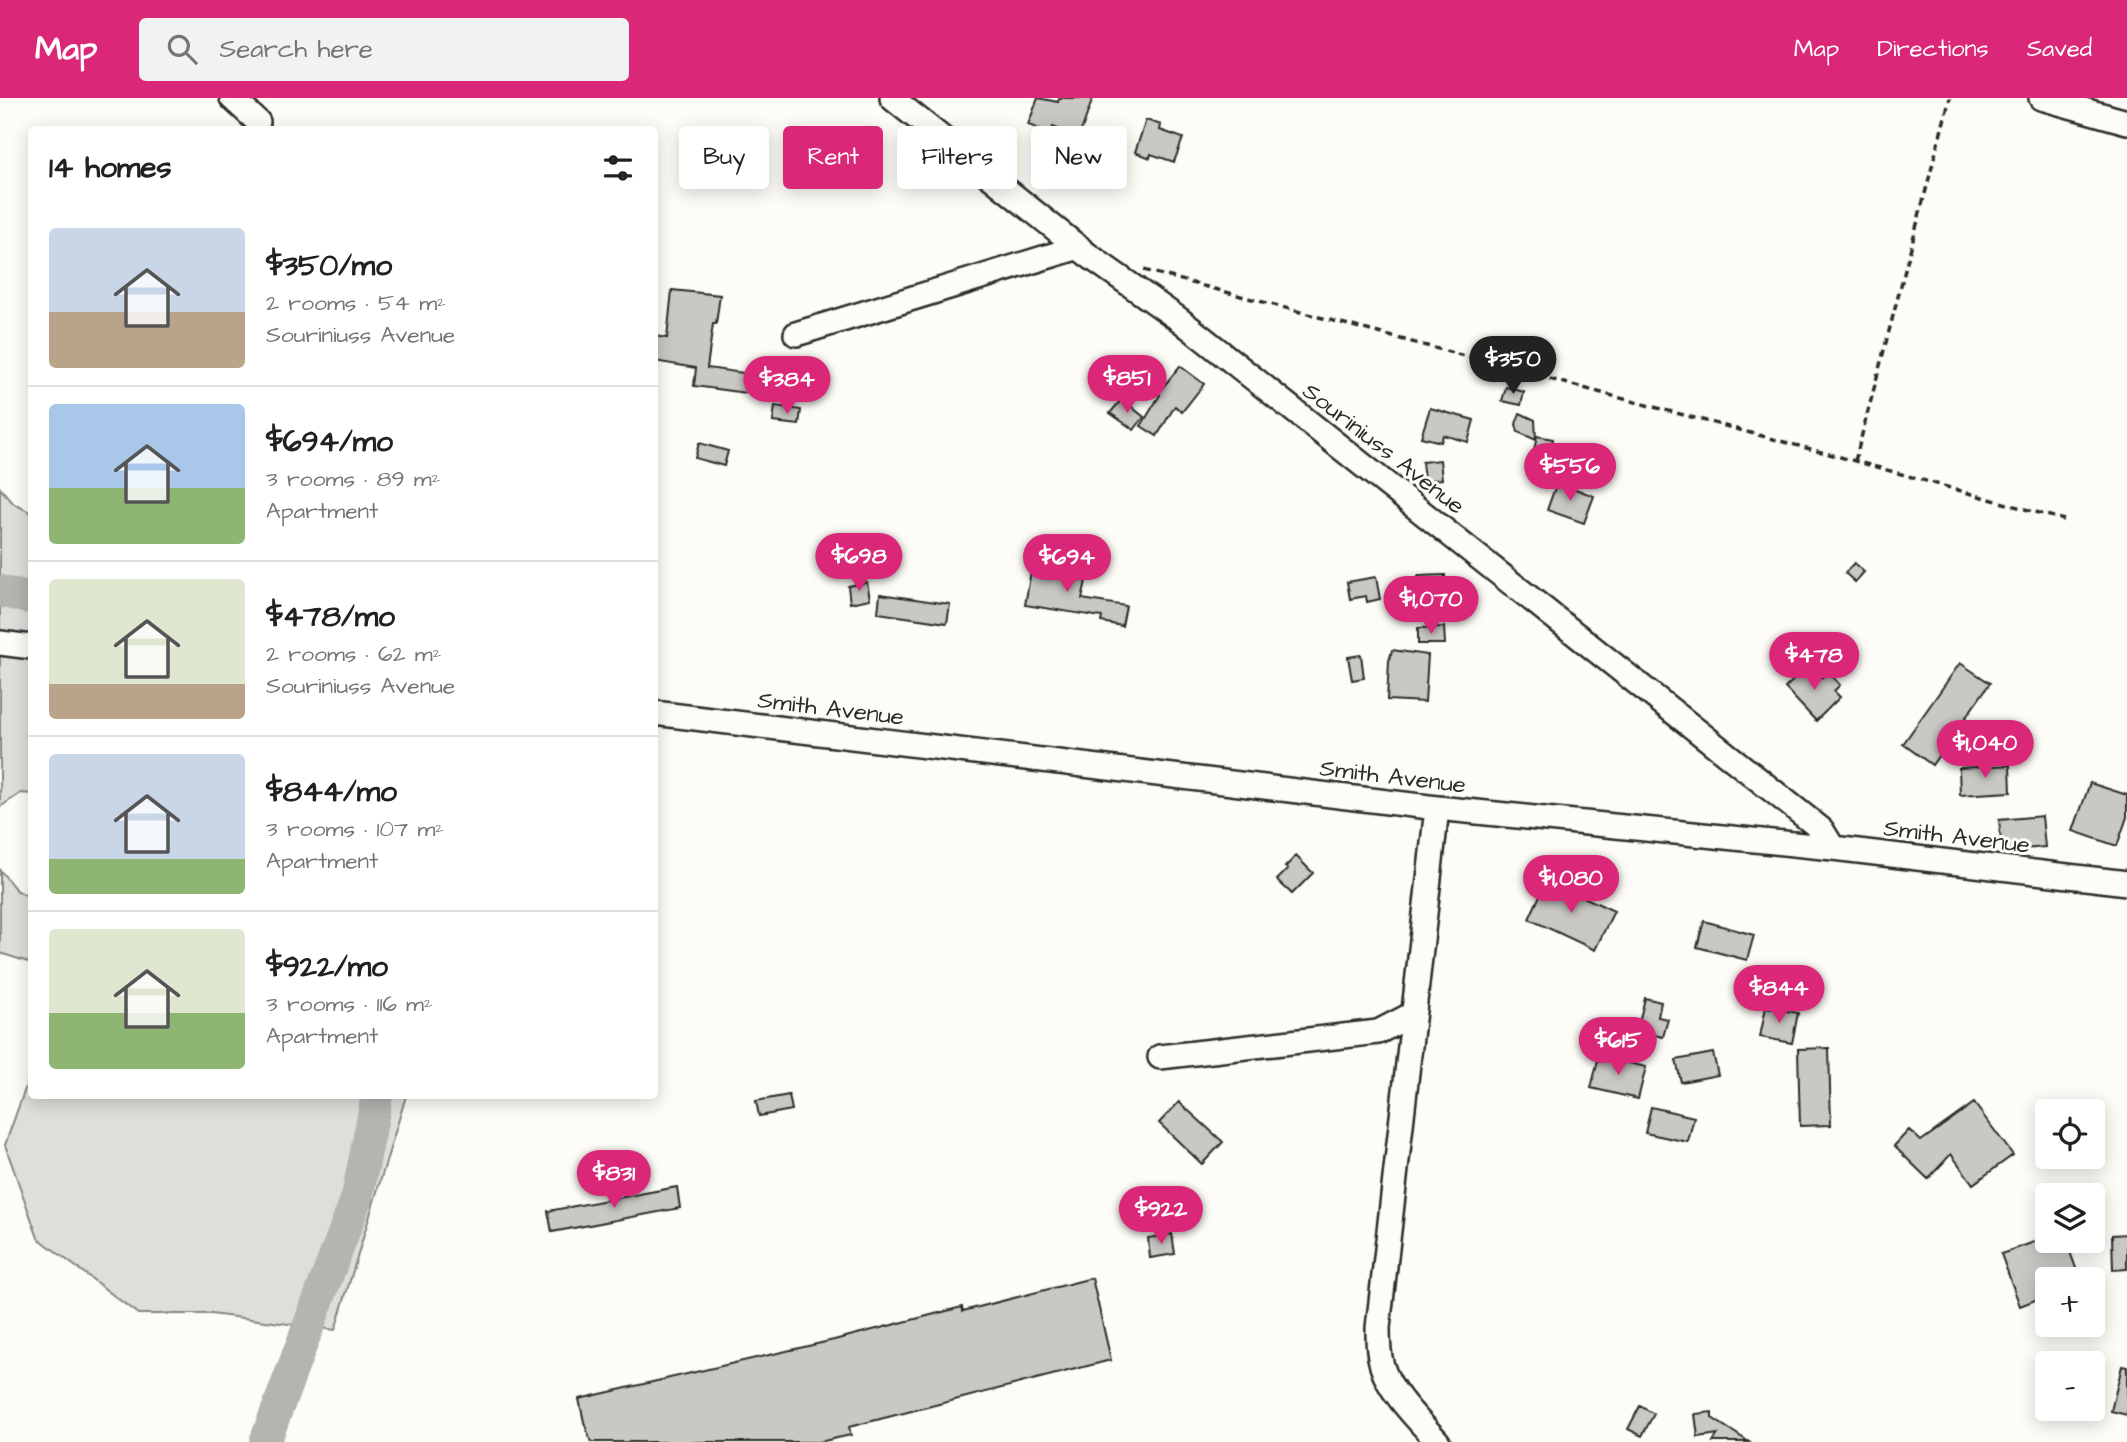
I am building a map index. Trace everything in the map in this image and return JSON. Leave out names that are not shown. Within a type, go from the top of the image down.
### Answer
[{"type":"street","points":[[232,98],[258,122]]},
{"type":"street","points":[[2041,98],[2127,122]]},
{"type":"street","name":"Souriniuss Avenue","points":[[899,100],[1079,247],[1180,320],[1811,821],[1822,830],[1833,848]]},
{"type":"street","points":[[796,334],[1079,247]]},
{"type":"street","points":[[0,643],[28,646]]},
{"type":"street","name":"Smith Avenue","points":[[658,713],[1437,808],[1833,848],[2127,883]]},
{"type":"street","points":[[1437,808],[1383,1279],[1378,1349],[1382,1369],[1390,1384],[1438,1442]]},
{"type":"street","points":[[1160,1057],[1378,1032],[1413,1014]]},
{"type":"path","points":[[1856,461],[1950,98]]},
{"type":"path","points":[[1142,269],[1856,461],[2064,520]]},
{"type":"shaded area","points":[[0,488],[14,504],[28,511],[28,794],[21,793],[0,807]]},
{"type":"shaded area","points":[[0,870],[16,890],[28,896],[28,962],[0,953]]},
{"type":"shaded area","points":[[28,1080],[28,1099],[405,1099],[335,1330],[211,1314],[138,1314],[38,1238],[5,1145]]},
{"type":"building","points":[[1038,98],[1058,102],[1059,98],[1093,98],[1083,126],[1028,125]]},
{"type":"building","points":[[1146,120],[1161,125],[1160,130],[1183,138],[1174,162],[1135,152]]},
{"type":"building","points":[[672,290],[720,295],[707,368],[779,378],[776,397],[694,386],[696,368],[658,362],[658,337],[667,338]]},
{"type":"building","points":[[1180,366],[1204,384],[1182,412],[1175,406],[1157,436],[1141,426],[1160,395],[1158,393]]},
{"type":"building","points":[[1506,387],[1524,392],[1521,405],[1502,401]]},
{"type":"building","points":[[1122,399],[1144,417],[1134,430],[1110,413]]},
{"type":"building","points":[[775,406],[801,410],[799,425],[773,422]]},
{"type":"building","points":[[1430,408],[1474,420],[1468,442],[1443,435],[1441,442],[1421,437]]},
{"type":"building","points":[[1520,413],[1535,420],[1536,440],[1518,432],[1516,424]]},
{"type":"building","points":[[1537,436],[1553,439],[1546,469],[1531,466]]},
{"type":"building","points":[[699,443],[728,451],[724,466],[695,458]]},
{"type":"building","points":[[1440,460],[1442,479],[1424,481],[1422,462]]},
{"type":"building","points":[[1557,482],[1594,496],[1584,523],[1547,510]]},
{"type":"building","points":[[1046,551],[1061,554],[1057,576],[1086,581],[1082,599],[1126,606],[1122,626],[1101,622],[1102,617],[1025,605],[1031,571],[1042,573]]},
{"type":"building","points":[[1854,563],[1864,572],[1855,582],[1845,573]]},
{"type":"building","points":[[1445,575],[1446,594],[1418,595],[1418,576]]},
{"type":"building","points":[[1376,577],[1380,599],[1367,602],[1366,596],[1350,599],[1347,582]]},
{"type":"building","points":[[867,582],[870,599],[850,603],[848,586]]},
{"type":"building","points":[[880,594],[950,604],[947,623],[878,613]]},
{"type":"building","points":[[1444,627],[1445,644],[1418,644],[1418,628]]},
{"type":"building","points":[[1392,650],[1428,655],[1425,702],[1387,700]]},
{"type":"building","points":[[1361,655],[1364,678],[1352,680],[1348,657]]},
{"type":"building","points":[[1960,663],[1990,683],[1932,765],[1903,744]]},
{"type":"building","points":[[1809,665],[1821,678],[1828,672],[1840,685],[1834,691],[1840,697],[1816,721],[1785,688]]},
{"type":"building","points":[[2010,765],[2011,792],[1960,795],[1959,768]]},
{"type":"building","points":[[2090,783],[2127,795],[2127,817],[2117,846],[2073,831]]},
{"type":"building","points":[[2042,816],[2045,847],[2002,851],[1999,820]]},
{"type":"building","points":[[1296,856],[1313,873],[1292,894],[1277,880]]},
{"type":"building","points":[[1547,880],[1614,911],[1595,950],[1529,919]]},
{"type":"building","points":[[1704,921],[1754,935],[1747,960],[1697,947]]},
{"type":"building","points":[[1645,998],[1661,1002],[1658,1017],[1668,1019],[1663,1037],[1637,1031]]},
{"type":"building","points":[[1766,1007],[1798,1013],[1792,1043],[1760,1037]]},
{"type":"building","points":[[1829,1048],[1831,1125],[1800,1126],[1798,1049]]},
{"type":"building","points":[[1713,1053],[1718,1075],[1681,1082],[1676,1060]]},
{"type":"building","points":[[1599,1056],[1646,1067],[1638,1099],[1591,1088]]},
{"type":"building","points":[[789,1095],[792,1110],[759,1116],[756,1101]]},
{"type":"building","points":[[1179,1102],[1223,1142],[1202,1164],[1159,1123]]},
{"type":"building","points":[[1974,1103],[2013,1155],[1973,1184],[1951,1154],[1928,1179],[1894,1146],[1909,1130],[1921,1141]]},
{"type":"building","points":[[1651,1107],[1694,1117],[1688,1142],[1645,1133]]},
{"type":"building","points":[[677,1187],[680,1208],[552,1232],[548,1211]]},
{"type":"building","points":[[1172,1234],[1175,1254],[1150,1258],[1148,1238]]},
{"type":"building","points":[[2127,1234],[2127,1269],[2113,1270],[2112,1235]]},
{"type":"building","points":[[2035,1242],[2035,1253],[2070,1253],[2076,1267],[2035,1267],[2035,1300],[2020,1306],[2001,1254]]},
{"type":"building","points":[[1092,1278],[1111,1360],[849,1427],[851,1435],[819,1442],[591,1442],[584,1422],[579,1399],[834,1340],[962,1307],[963,1311]]},
{"type":"building","points":[[2122,1366],[2127,1367],[2127,1415],[2111,1411]]},
{"type":"building","points":[[1640,1406],[1654,1414],[1642,1436],[1628,1429]]},
{"type":"building","points":[[1712,1412],[1712,1418],[1749,1442],[1713,1442],[1718,1434],[1698,1437],[1695,1414]]},
{"type":"waterway","points":[[0,591],[28,598]]},
{"type":"waterway","points":[[265,1442],[357,1197],[376,1099]]}]
